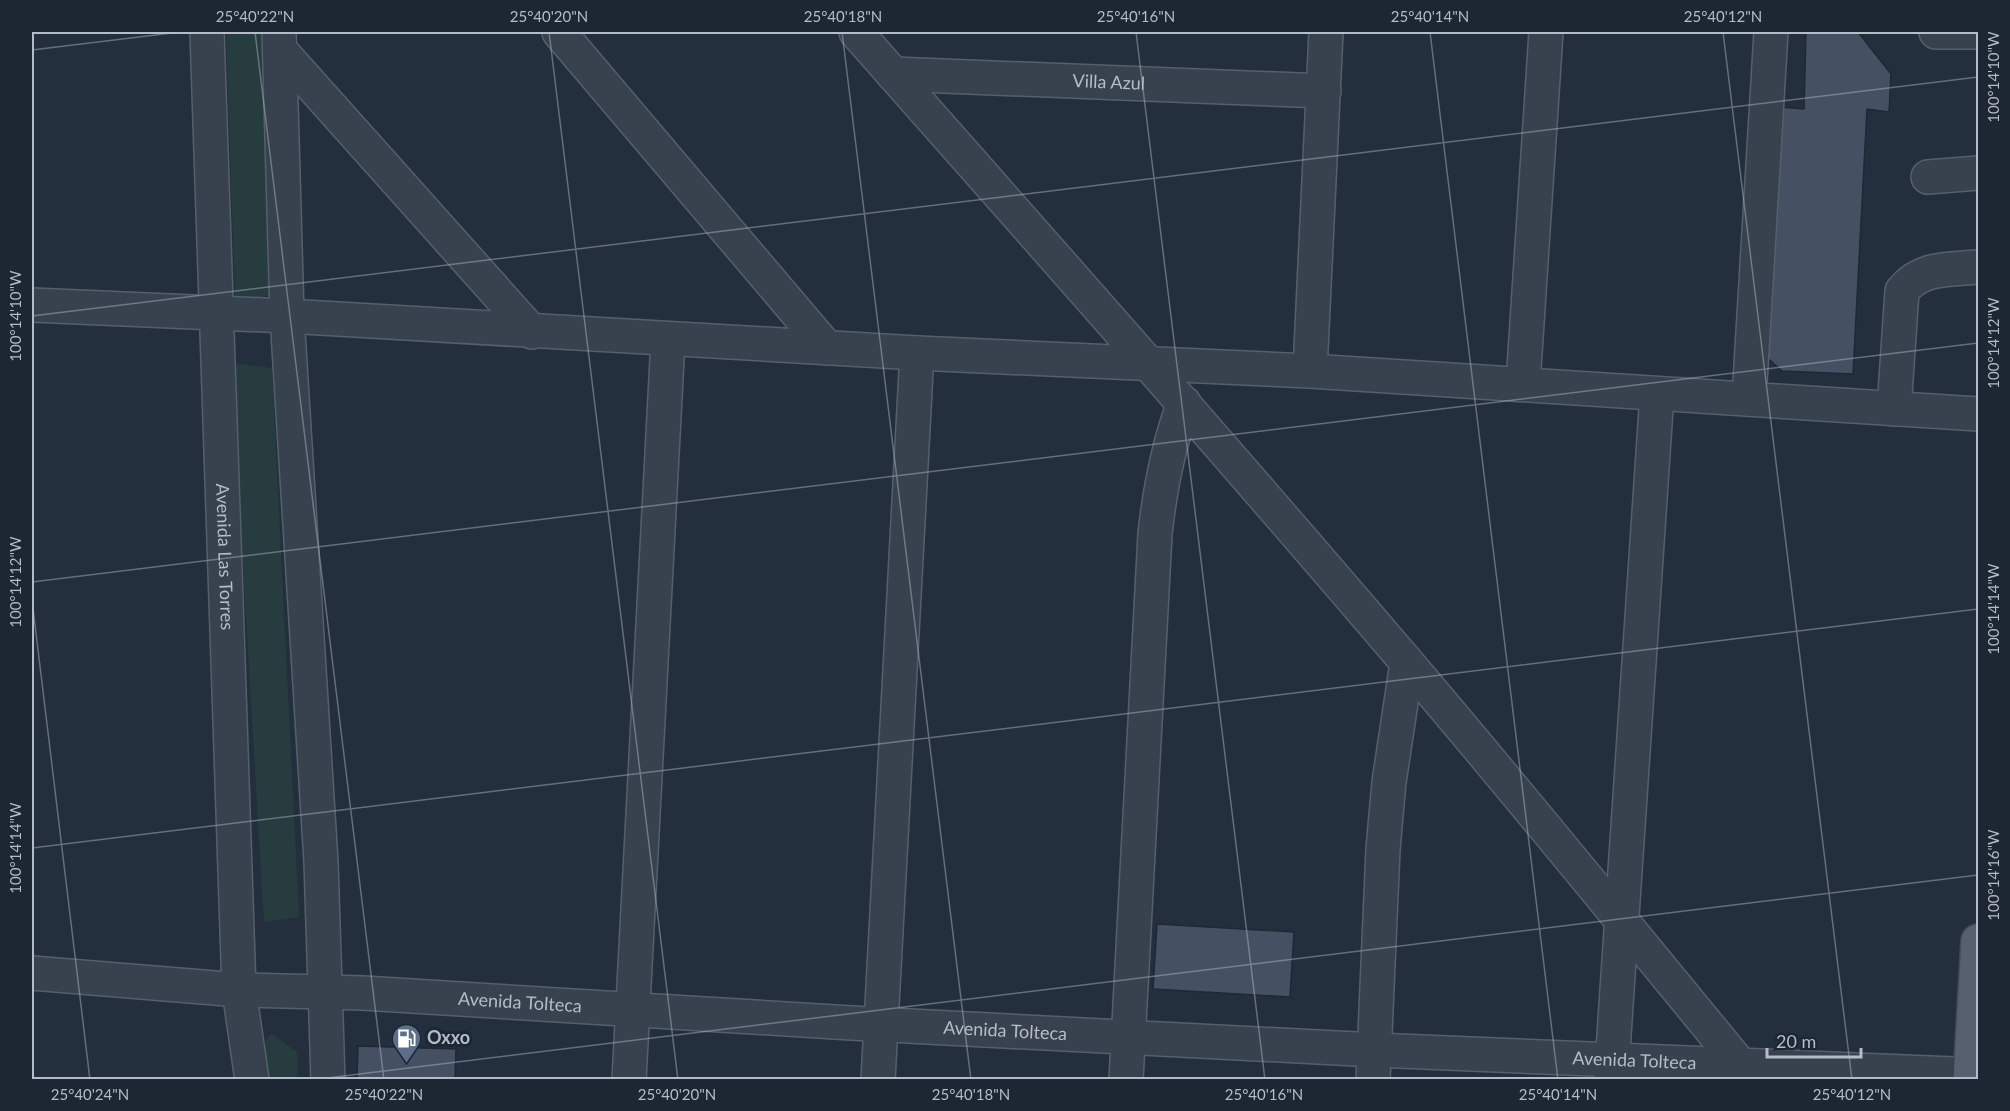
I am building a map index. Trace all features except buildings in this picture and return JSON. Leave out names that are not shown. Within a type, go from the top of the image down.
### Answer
[{"type":"main road","points":[[1973,1076],[1978,942]]},
{"type":"street","name":"Avenida Las Torres","points":[[207,32],[239,990],[252,1080]]},
{"type":"street","points":[[559,32],[827,348]]},
{"type":"street","points":[[856,32],[1150,364],[1407,663],[1623,920],[1745,1071]]},
{"type":"street","points":[[1310,371],[1326,32]]},
{"type":"street","points":[[1523,384],[1546,32]]},
{"type":"street","points":[[1749,399],[1770,32]]},
{"type":"street","points":[[1936,32],[1978,32]]},
{"type":"street","points":[[279,41],[287,316],[321,862],[328,1080]]},
{"type":"street","points":[[279,41],[532,332]]},
{"type":"street","name":"Villa Azul","points":[[893,74],[1324,91]]},
{"type":"street","points":[[1928,177],[1978,173]]},
{"type":"street","points":[[1894,409],[1902,291],[1912,279],[1921,274],[1978,267]]},
{"type":"street","points":[[32,305],[287,316],[917,353],[1310,371],[1978,414]]},
{"type":"street","points":[[629,1080],[668,340]]},
{"type":"street","points":[[878,1080],[917,353]]},
{"type":"street","points":[[1611,1069],[1623,920],[1657,394]]},
{"type":"street","points":[[1126,1080],[1155,534],[1160,488],[1170,442],[1184,403]]},
{"type":"street","points":[[1374,1065],[1384,838],[1389,782],[1407,663]]},
{"type":"street","name":"Avenida Tolteca","points":[[32,973],[239,990],[326,991],[1130,1037],[1374,1065],[1973,1076]]},
{"type":"green space","points":[[226,32],[262,32],[271,296],[235,298]]},
{"type":"green space","points":[[231,363],[272,368],[299,917],[264,922]]},
{"type":"green space","points":[[272,1034],[297,1052],[298,1079],[256,1079],[254,1053]]},
{"type":"place","name":"Oxxo","points":[[406,1064]]}]
